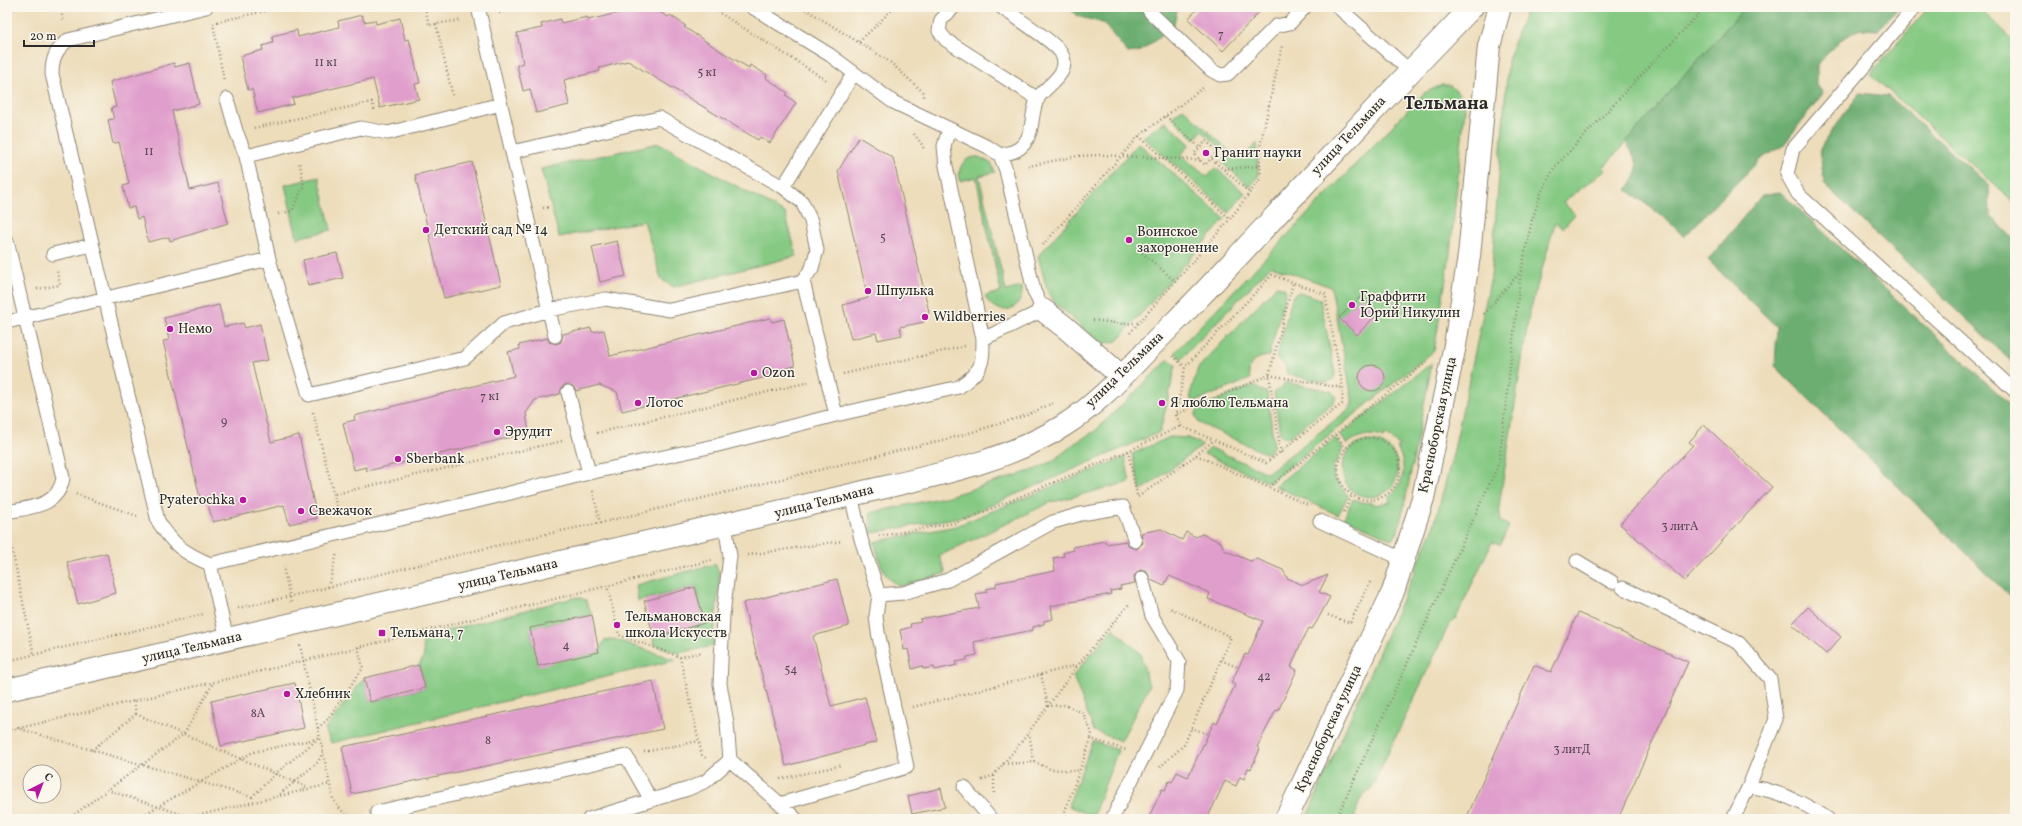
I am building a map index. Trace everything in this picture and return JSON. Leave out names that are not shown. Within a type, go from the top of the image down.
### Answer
[{"type":"main road","name":"улица Тельмана","points":[[7,690],[851,496],[1002,455],[1036,441],[1069,421],[1092,404],[1121,376],[1208,288],[1410,71],[1472,7]]},
{"type":"main road","name":"Красноборская улица","points":[[1286,819],[1393,592],[1423,498],[1455,345],[1469,256],[1489,46],[1500,7]]},
{"type":"main road","points":[[1043,310],[1121,376]]},
{"type":"lane","points":[[478,7],[556,336]]},
{"type":"lane","points":[[752,7],[830,55],[894,102],[988,147],[1000,155],[1006,170],[1034,291],[1043,310],[983,339]]},
{"type":"lane","points":[[954,7],[942,20],[940,25],[939,31],[946,40],[1038,99]]},
{"type":"lane","points":[[1000,155],[1018,150],[1025,143],[1030,134],[1038,99],[1060,75],[1064,65],[1062,54],[1054,46],[1001,7]]},
{"type":"lane","points":[[1147,7],[1151,14],[1206,65],[1220,75],[1228,74],[1236,68],[1276,26],[1290,23],[1305,7]]},
{"type":"lane","points":[[1338,7],[1410,71]]},
{"type":"lane","points":[[1915,7],[1793,149],[1787,174],[1798,194],[2015,392]]},
{"type":"lane","points":[[209,12],[68,40],[58,48],[52,61],[52,74],[158,521],[169,540],[191,556],[210,564],[588,473],[714,446],[836,415],[959,387],[972,378],[983,362],[983,339],[946,166],[944,146],[949,129]]},
{"type":"lane","points":[[784,187],[854,73]]},
{"type":"lane","points":[[227,99],[236,132],[246,156],[269,259],[309,395],[465,358],[504,323],[549,310],[606,299],[670,310],[803,280],[812,268],[817,250],[811,221],[802,202],[784,187],[658,118],[512,152]]},
{"type":"lane","points":[[246,156],[361,128],[388,133],[501,104]]},
{"type":"lane","points":[[7,242],[63,478],[61,488],[54,499],[7,512]]},
{"type":"lane","points":[[53,254],[92,245]]},
{"type":"lane","points":[[7,322],[269,259]]},
{"type":"lane","points":[[803,280],[836,415]]},
{"type":"lane","points":[[568,392],[588,473]]},
{"type":"lane","points":[[780,804],[908,767],[878,632],[876,616],[878,595],[861,539],[851,496]]},
{"type":"lane","points":[[878,595],[903,594],[948,580],[1053,522],[1081,514],[1123,507],[1135,541]]},
{"type":"lane","points":[[1320,521],[1404,560]]},
{"type":"lane","points":[[725,525],[730,556],[721,648],[720,684],[727,723],[730,760],[796,819]]},
{"type":"lane","points":[[1577,561],[1617,585],[1739,643],[1770,679],[1776,719],[1749,786],[1732,819]]},
{"type":"lane","points":[[210,564],[227,640]]},
{"type":"lane","points":[[1112,819],[1177,690],[1179,661],[1152,616],[1143,582]]},
{"type":"lane","points":[[377,812],[402,813],[626,756],[651,800]]},
{"type":"lane","points":[[589,819],[688,789],[706,781],[730,760]]},
{"type":"lane","points":[[1749,786],[1773,790],[1814,809],[1828,819]]},
{"type":"lane","points":[[964,787],[991,819]]},
{"type":"path","points":[[7,13],[17,7]]},
{"type":"path","points":[[205,25],[282,7]]},
{"type":"path","points":[[710,7],[843,90]]},
{"type":"path","points":[[802,7],[890,62],[923,92],[926,118]]},
{"type":"path","points":[[859,42],[896,7]]},
{"type":"path","points":[[1336,819],[1499,463],[1521,271],[1532,220],[1541,193],[1554,168],[1705,7]]},
{"type":"path","points":[[209,12],[213,23],[227,99]]},
{"type":"path","points":[[1138,323],[1230,219],[1261,178],[1259,151],[1285,34],[1290,23]]},
{"type":"path","points":[[436,24],[453,100]]},
{"type":"path","points":[[1028,261],[1139,136],[1220,75]]},
{"type":"path","points":[[236,132],[372,102],[375,114]]},
{"type":"path","points":[[1166,116],[1200,148]]},
{"type":"path","points":[[260,219],[292,211],[304,185],[291,120]]},
{"type":"path","points":[[909,130],[921,142],[926,153]]},
{"type":"path","points":[[1139,136],[1230,219]]},
{"type":"path","points":[[1206,141],[1218,151],[1205,165],[1194,154],[1200,148],[1206,141]]},
{"type":"path","points":[[1006,170],[1078,156],[1123,155],[1161,157],[1172,160],[1200,160]]},
{"type":"path","points":[[1212,159],[1250,193]]},
{"type":"path","points":[[1223,169],[1260,166]]},
{"type":"path","points":[[1139,250],[1175,281]]},
{"type":"path","points":[[19,293],[60,285],[53,254]]},
{"type":"path","points":[[1481,317],[1521,271]]},
{"type":"path","points":[[1272,275],[1293,283],[1326,294],[1343,388],[1342,404],[1338,409],[1266,464],[1181,426],[1176,415],[1185,367],[1272,275]]},
{"type":"path","points":[[1281,453],[1269,375],[1293,283]]},
{"type":"path","points":[[335,494],[580,438],[826,378],[970,345],[983,339]]},
{"type":"path","points":[[1170,353],[1185,367]]},
{"type":"path","points":[[1269,487],[1432,358]]},
{"type":"path","points":[[1176,415],[1269,375],[1343,388]]},
{"type":"path","points":[[309,395],[335,494],[343,533],[328,588]]},
{"type":"path","points":[[7,661],[220,611],[290,597],[544,534],[600,523],[963,435],[1027,415],[1058,400]]},
{"type":"path","points":[[7,730],[303,661],[607,585],[730,556],[861,539],[955,523],[968,519],[1128,451],[1181,426]]},
{"type":"path","points":[[1336,434],[1346,448]]},
{"type":"path","points":[[1377,438],[1385,441],[1394,450],[1400,461],[1401,469],[1396,485],[1384,496],[1368,500],[1352,494],[1342,483],[1338,468],[1342,454],[1346,448],[1360,439],[1377,438]]},
{"type":"path","points":[[1123,507],[1138,498],[1214,440]]},
{"type":"path","points":[[1128,451],[1138,498]]},
{"type":"path","points":[[1196,454],[1312,507]]},
{"type":"path","points":[[588,473],[600,523]]},
{"type":"path","points":[[61,488],[133,514],[158,521]]},
{"type":"path","points":[[1343,514],[1352,494]]},
{"type":"path","points":[[332,518],[339,516]]},
{"type":"path","points":[[7,523],[34,655]]},
{"type":"path","points":[[279,548],[292,608]]},
{"type":"path","points":[[1328,615],[1350,623],[1385,551]]},
{"type":"path","points":[[964,787],[994,775],[1029,733],[1078,665],[1143,582]]},
{"type":"path","points":[[607,585],[619,635],[680,657],[721,648]]},
{"type":"path","points":[[299,643],[333,799],[342,812],[354,817],[377,812]]},
{"type":"path","points":[[318,729],[327,720],[363,668],[358,647]]},
{"type":"path","points":[[1221,660],[1239,668]]},
{"type":"path","points":[[895,712],[1078,665]]},
{"type":"path","points":[[1041,674],[1048,706]]},
{"type":"path","points":[[68,819],[184,734],[213,682]]},
{"type":"path","points":[[134,701],[136,714]]},
{"type":"path","points":[[1048,706],[1065,705],[1083,713],[1092,733],[1062,819]]},
{"type":"path","points":[[136,714],[309,788]]},
{"type":"path","points":[[92,750],[136,714]]},
{"type":"path","points":[[16,728],[198,783],[252,797]]},
{"type":"path","points":[[1191,728],[1208,734]]},
{"type":"path","points":[[1029,733],[1034,762]]},
{"type":"path","points":[[136,819],[240,758],[253,752],[320,738]]},
{"type":"path","points":[[252,797],[276,774],[320,738]]},
{"type":"path","points":[[1091,739],[1144,757]]},
{"type":"path","points":[[626,756],[699,741]]},
{"type":"path","points":[[279,794],[318,762],[323,752]]},
{"type":"path","points":[[1003,764],[1034,762],[1050,769],[1080,771]]},
{"type":"path","points":[[758,784],[847,764]]},
{"type":"path","points":[[183,819],[279,794],[330,784]]},
{"type":"path","points":[[107,790],[191,817]]},
{"type":"path","points":[[252,797],[253,802]]},
{"type":"green space","points":[[1068,7],[1178,7],[1173,27],[1141,51],[1128,53],[1103,23],[1077,16]]},
{"type":"green space","points":[[1528,7],[1745,7],[1603,168],[1606,170],[1563,202],[1575,214],[1563,228],[1555,223],[1529,315],[1499,506],[1501,522],[1509,526],[1500,545],[1492,542],[1456,618],[1448,627],[1370,791],[1365,793],[1360,799],[1354,819],[1306,819],[1433,529],[1453,454],[1491,277],[1508,61],[1517,33]]},
{"type":"green space","points":[[1745,7],[1899,7],[1878,30],[1861,29],[1840,40],[1817,65],[1817,85],[1823,93],[1782,147],[1762,158],[1684,237],[1666,219],[1627,190],[1635,176],[1637,166],[1634,156],[1626,142]]},
{"type":"green space","points":[[1929,7],[1977,7],[2015,41],[2015,203],[1870,74]]},
{"type":"green space","points":[[1442,85],[1450,85],[1460,95],[1465,108],[1450,254],[1434,351],[1269,483],[1204,454],[1211,448],[1267,473],[1348,410],[1352,404],[1331,287],[1271,266],[1181,359],[1175,352],[1424,93]]},
{"type":"green space","points":[[1860,93],[1888,96],[1989,185],[1990,215],[2015,240],[2015,365],[1824,184],[1820,149]]},
{"type":"green space","points":[[1183,108],[1240,161],[1257,143],[1258,176],[1250,187],[1221,162],[1228,154],[1202,131],[1195,139],[1172,117]]},
{"type":"green space","points":[[1165,121],[1190,144],[1181,155],[1207,177],[1216,168],[1245,193],[1229,213],[1143,137]]},
{"type":"green space","points":[[659,143],[785,213],[797,256],[673,287],[661,279],[644,221],[559,237],[541,169]]},
{"type":"green space","points":[[1138,143],[1225,219],[1117,341],[1101,344],[1055,303],[1047,289],[1038,256]]},
{"type":"green space","points":[[979,157],[992,164],[995,172],[979,176],[1006,291],[1022,287],[1021,296],[1018,302],[1014,307],[1008,310],[995,308],[985,296],[1001,292],[976,177],[960,181],[959,176],[961,167],[966,160]]},
{"type":"green space","points":[[319,177],[331,230],[297,238],[285,185]]},
{"type":"green space","points":[[1780,192],[2015,409],[2015,601],[1775,366],[1777,327],[1708,260],[1762,195]]},
{"type":"green space","points":[[1278,286],[1284,288],[1286,291],[1269,356],[1260,358],[1253,362],[1249,369],[1250,379],[1197,401],[1191,400],[1190,394],[1198,368],[1275,287]]},
{"type":"green space","points":[[1299,292],[1320,299],[1335,373],[1334,378],[1327,383],[1287,374],[1285,365],[1276,358],[1292,298]]},
{"type":"green space","points":[[1169,359],[1176,365],[1160,432],[966,516],[872,533],[870,513],[949,496],[1034,470],[1053,461],[1075,443],[1095,431]]},
{"type":"green space","points":[[1432,363],[1405,502],[1397,534],[1391,539],[1344,518],[1353,499],[1360,502],[1373,503],[1374,505],[1390,502],[1389,497],[1398,486],[1403,474],[1402,461],[1397,448],[1399,445],[1386,435],[1383,438],[1373,435],[1364,436],[1347,444],[1340,435]]},
{"type":"green space","points":[[1285,382],[1331,391],[1336,396],[1333,403],[1288,438],[1285,438],[1280,434],[1274,392],[1281,389]]},
{"type":"green space","points":[[1254,385],[1260,390],[1267,392],[1274,445],[1269,453],[1265,453],[1199,423],[1195,415],[1199,408]]},
{"type":"green space","points":[[1170,437],[1189,438],[1203,445],[1141,491],[1132,454]]},
{"type":"green space","points":[[1335,438],[1343,448],[1336,464],[1333,465],[1334,481],[1337,481],[1348,496],[1338,515],[1275,486]]},
{"type":"green space","points":[[1364,441],[1376,441],[1386,445],[1394,453],[1398,463],[1398,475],[1394,485],[1386,493],[1376,497],[1364,497],[1354,493],[1346,485],[1342,475],[1342,463],[1346,453],[1354,445]]},
{"type":"green space","points":[[1125,457],[1130,482],[1049,503],[939,556],[946,573],[901,586],[890,579],[880,562],[874,542],[956,526]]},
{"type":"green space","points":[[715,564],[720,574],[713,646],[679,653],[653,644],[654,637],[705,623],[695,587],[638,601],[636,585]]},
{"type":"green space","points":[[577,597],[586,600],[592,615],[530,628],[538,665],[599,652],[604,641],[614,639],[676,660],[331,743],[325,729],[364,678],[370,702],[425,688],[419,665],[424,656],[422,637]]},
{"type":"green space","points":[[1113,628],[1140,653],[1149,686],[1121,741],[1094,731],[1073,676]]},
{"type":"green space","points":[[1093,741],[1118,750],[1093,816],[1068,806]]},
{"type":"building","points":[[644,7],[651,7],[668,17],[670,15],[686,26],[684,27],[719,50],[749,68],[750,65],[767,75],[766,78],[788,93],[786,95],[796,103],[770,143],[760,137],[758,140],[628,61],[599,68],[600,71],[564,80],[569,105],[536,113],[530,89],[523,91],[517,65],[523,63],[517,33],[542,28],[541,24],[560,19],[561,23],[587,17],[588,20]]},
{"type":"building","points":[[1199,7],[1264,7],[1223,51],[1188,19]]},
{"type":"building","points":[[362,15],[364,22],[375,20],[376,24],[400,18],[405,40],[409,39],[420,83],[415,84],[419,99],[380,108],[373,79],[292,98],[294,104],[258,113],[252,89],[248,90],[240,56],[263,50],[262,46],[273,43],[272,36],[297,30],[298,37],[339,27],[338,21]]},
{"type":"building","points":[[174,63],[175,67],[190,63],[199,104],[172,111],[190,190],[218,183],[228,223],[170,241],[169,237],[148,242],[142,217],[137,219],[134,207],[128,208],[123,186],[129,184],[119,142],[113,144],[108,120],[114,119],[111,108],[116,107],[110,82]]},
{"type":"building","points":[[859,137],[893,158],[929,312],[924,322],[900,327],[902,335],[878,340],[876,333],[851,339],[843,305],[868,298],[838,171]]},
{"type":"building","points":[[472,162],[501,285],[444,298],[415,175]]},
{"type":"building","points":[[617,241],[626,276],[600,282],[592,247]]},
{"type":"building","points":[[337,253],[343,278],[308,286],[303,260]]},
{"type":"building","points":[[1361,296],[1379,312],[1357,335],[1339,318]]},
{"type":"building","points":[[219,305],[224,327],[243,323],[245,328],[260,324],[268,360],[252,363],[271,442],[299,435],[317,518],[289,524],[284,505],[213,522],[207,501],[201,502],[163,341],[169,340],[164,318]]},
{"type":"building","points":[[770,318],[772,322],[784,319],[795,366],[783,369],[784,373],[622,411],[617,392],[599,385],[576,391],[573,386],[566,384],[562,387],[560,394],[535,400],[526,413],[529,433],[367,471],[366,467],[354,470],[343,423],[355,420],[354,416],[514,376],[508,352],[520,349],[519,345],[547,338],[549,342],[556,344],[561,342],[563,334],[591,328],[592,332],[604,330],[610,356]]},
{"type":"building","points":[[1372,365],[1381,369],[1385,378],[1381,387],[1372,391],[1363,387],[1359,378],[1363,369]]},
{"type":"building","points":[[1704,425],[1772,487],[1685,581],[1620,524],[1693,445],[1689,442]]},
{"type":"building","points":[[1161,529],[1182,540],[1186,532],[1196,537],[1202,534],[1221,542],[1224,550],[1250,561],[1257,559],[1283,570],[1287,578],[1303,585],[1328,575],[1319,592],[1330,597],[1312,629],[1309,628],[1301,643],[1291,667],[1297,670],[1278,711],[1276,710],[1257,747],[1260,749],[1251,769],[1248,768],[1244,779],[1240,777],[1236,786],[1225,781],[1207,819],[1148,819],[1162,789],[1165,790],[1169,781],[1172,782],[1177,772],[1188,777],[1214,722],[1217,724],[1235,685],[1231,683],[1245,654],[1248,655],[1263,621],[1208,599],[1210,593],[1169,576],[1164,586],[1151,580],[1147,572],[1140,570],[1134,576],[1135,583],[1120,586],[1121,589],[1110,591],[1111,594],[1051,606],[1053,619],[1044,621],[1044,624],[1033,627],[1033,630],[974,642],[977,655],[967,657],[967,660],[956,662],[957,665],[935,670],[934,667],[923,669],[922,666],[912,669],[908,649],[904,650],[900,630],[911,627],[910,624],[921,622],[920,619],[979,608],[976,594],[987,592],[986,589],[996,587],[996,583],[1055,571],[1053,558],[1064,556],[1063,553],[1074,550],[1073,547],[1105,541],[1106,544],[1126,541],[1130,547],[1137,549],[1143,543],[1141,533]]},
{"type":"building","points":[[107,553],[116,593],[78,604],[67,562]]},
{"type":"building","points":[[837,579],[849,626],[813,636],[831,706],[865,697],[877,742],[786,766],[743,603]]},
{"type":"building","points":[[695,587],[705,623],[654,637],[644,601]]},
{"type":"building","points":[[1808,607],[1841,637],[1826,654],[1792,624]]},
{"type":"building","points":[[1578,613],[1688,662],[1618,819],[1466,819],[1534,665],[1551,672]]},
{"type":"building","points":[[592,615],[599,652],[538,666],[530,628]]},
{"type":"building","points":[[419,665],[425,688],[370,702],[364,678]]},
{"type":"building","points":[[653,681],[663,729],[352,794],[342,747]]},
{"type":"building","points":[[295,683],[304,728],[221,746],[211,701]]},
{"type":"building","points":[[941,788],[945,807],[912,814],[908,796]]},
{"type":"place","name":"Гранит науки","points":[[1206,153]]},
{"type":"place","name":"Детский сад № 14","points":[[426,230]]},
{"type":"place","name":"Воинское захоронение","points":[[1129,240]]},
{"type":"place","name":"Шпулька","points":[[868,291]]},
{"type":"place","name":"Граффити Юрий Никулин","points":[[1352,305]]},
{"type":"place","name":"Wildberries","points":[[925,317]]},
{"type":"place","name":"Немо","points":[[170,329]]},
{"type":"place","name":"Ozon","points":[[754,373]]},
{"type":"place","name":"Лотос","points":[[638,403]]},
{"type":"place","name":"Я люблю Тельмана","points":[[1162,403]]},
{"type":"place","name":"Эрудит","points":[[497,432]]},
{"type":"place","name":"Sberbank","points":[[398,459]]},
{"type":"place","name":"Pyaterochka","points":[[243,500]]},
{"type":"place","name":"Свежачок","points":[[301,511]]},
{"type":"place","name":"Тельмановская школа Искусств","points":[[617,625]]},
{"type":"place","name":"Тельмана, 7","points":[[382,633]]},
{"type":"place","name":"Хлебник","points":[[287,694]]},
{"type":"district","name":"Тельмана","points":[[1446,104]]}]
